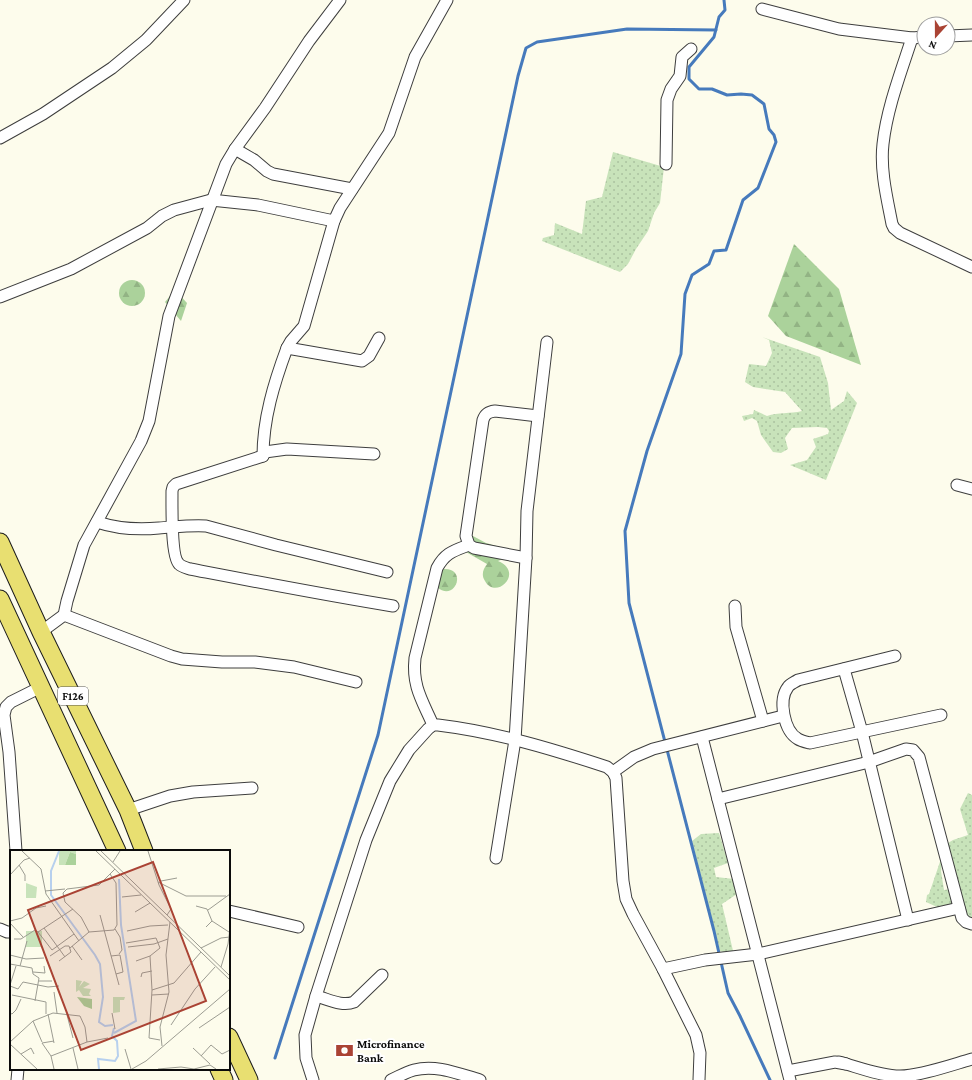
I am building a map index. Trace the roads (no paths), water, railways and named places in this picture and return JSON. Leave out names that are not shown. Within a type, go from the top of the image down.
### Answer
[{"type":"main road","name":"F126","points":[[0,542],[128,810],[144,850]]},
{"type":"main road","name":"F126","points":[[0,599],[117,850]]},
{"type":"main road","points":[[230,1039],[249,1080]]},
{"type":"main road","points":[[219,1070],[224,1080]]},
{"type":"street","points":[[0,138],[44,114],[112,68],[146,40],[184,0]]},
{"type":"street","points":[[42,632],[64,615],[84,545],[141,441],[149,421],[169,316],[211,200],[226,164],[234,149],[266,108],[309,41],[340,0]]},
{"type":"street","points":[[263,456],[263,438],[269,404],[287,348],[304,326],[334,221],[352,189],[389,133],[415,57],[446,0]]},
{"type":"street","points":[[762,9],[839,29],[916,38]]},
{"type":"street","points":[[956,36],[972,35]]},
{"type":"street","points":[[912,38],[891,101],[883,145],[883,165],[892,224],[900,234],[972,267]]},
{"type":"street","points":[[666,164],[667,100],[671,89],[680,76],[682,57],[691,49]]},
{"type":"street","points":[[234,149],[254,160],[273,174],[352,189]]},
{"type":"street","points":[[0,297],[71,269],[147,228],[162,216],[174,210],[211,200],[258,205],[334,221]]},
{"type":"street","points":[[287,348],[362,361],[369,356],[378,338]]},
{"type":"street","points":[[496,858],[515,740],[526,558],[527,511],[547,342]]},
{"type":"street","points":[[526,558],[474,548],[469,545],[466,536],[482,420],[489,412],[495,411],[538,416]]},
{"type":"street","points":[[374,454],[287,449],[265,452],[263,456],[176,484],[172,491],[176,560],[180,565],[185,567],[332,596],[393,606]]},
{"type":"street","points":[[957,485],[972,489]]},
{"type":"street","points":[[97,522],[122,528],[197,525],[206,526],[387,572]]},
{"type":"street","points":[[433,725],[416,685],[414,671],[415,658],[437,568],[449,552],[469,545]]},
{"type":"street","points":[[735,606],[736,627],[763,721]]},
{"type":"street","points":[[64,615],[182,659],[255,662],[294,667],[356,682]]},
{"type":"street","points":[[895,656],[798,680],[788,687],[783,697],[783,716],[789,730],[797,739],[810,743],[941,715]]},
{"type":"street","points":[[844,669],[862,732],[908,920]]},
{"type":"street","points":[[16,850],[9,752],[4,715],[6,707],[11,702],[41,687]]},
{"type":"street","points":[[613,772],[634,757],[653,749],[783,716]]},
{"type":"street","points":[[313,1080],[306,1058],[305,1035],[366,840],[390,781],[409,750],[433,725],[445,725],[515,740],[572,756],[607,768],[613,772],[616,778],[623,881],[626,899],[696,1035],[700,1053],[699,1080]]},
{"type":"street","points":[[702,737],[789,1076],[839,1062],[882,1074],[909,1076],[972,1059]]},
{"type":"street","points":[[718,799],[869,762],[906,749],[913,750],[919,757],[962,918],[966,922],[972,924]]},
{"type":"street","points":[[128,810],[170,796],[194,792],[252,788]]},
{"type":"street","points":[[663,969],[705,960],[734,958],[758,954],[959,908]]},
{"type":"street","points":[[230,911],[298,927]]},
{"type":"street","points":[[316,996],[342,1004],[348,1004],[354,1002],[382,975]]},
{"type":"street","points":[[391,1080],[412,1070],[425,1068],[437,1069],[480,1080]]},
{"type":"waterway","points":[[724,0],[725,10],[719,17],[714,37],[689,67],[689,79],[699,89],[712,89],[727,95],[752,95],[764,104],[769,129],[774,135],[776,142],[758,188],[743,200],[726,250],[714,251],[709,264],[692,275],[685,294],[681,354],[647,451],[625,531],[629,603],[714,931],[728,993],[770,1080]]},
{"type":"waterway","points":[[275,1058],[378,735],[518,76],[526,48],[537,42],[627,29],[716,30]]},
{"type":"place","name":"Microfinance Bank","points":[[344,1051]]}]
